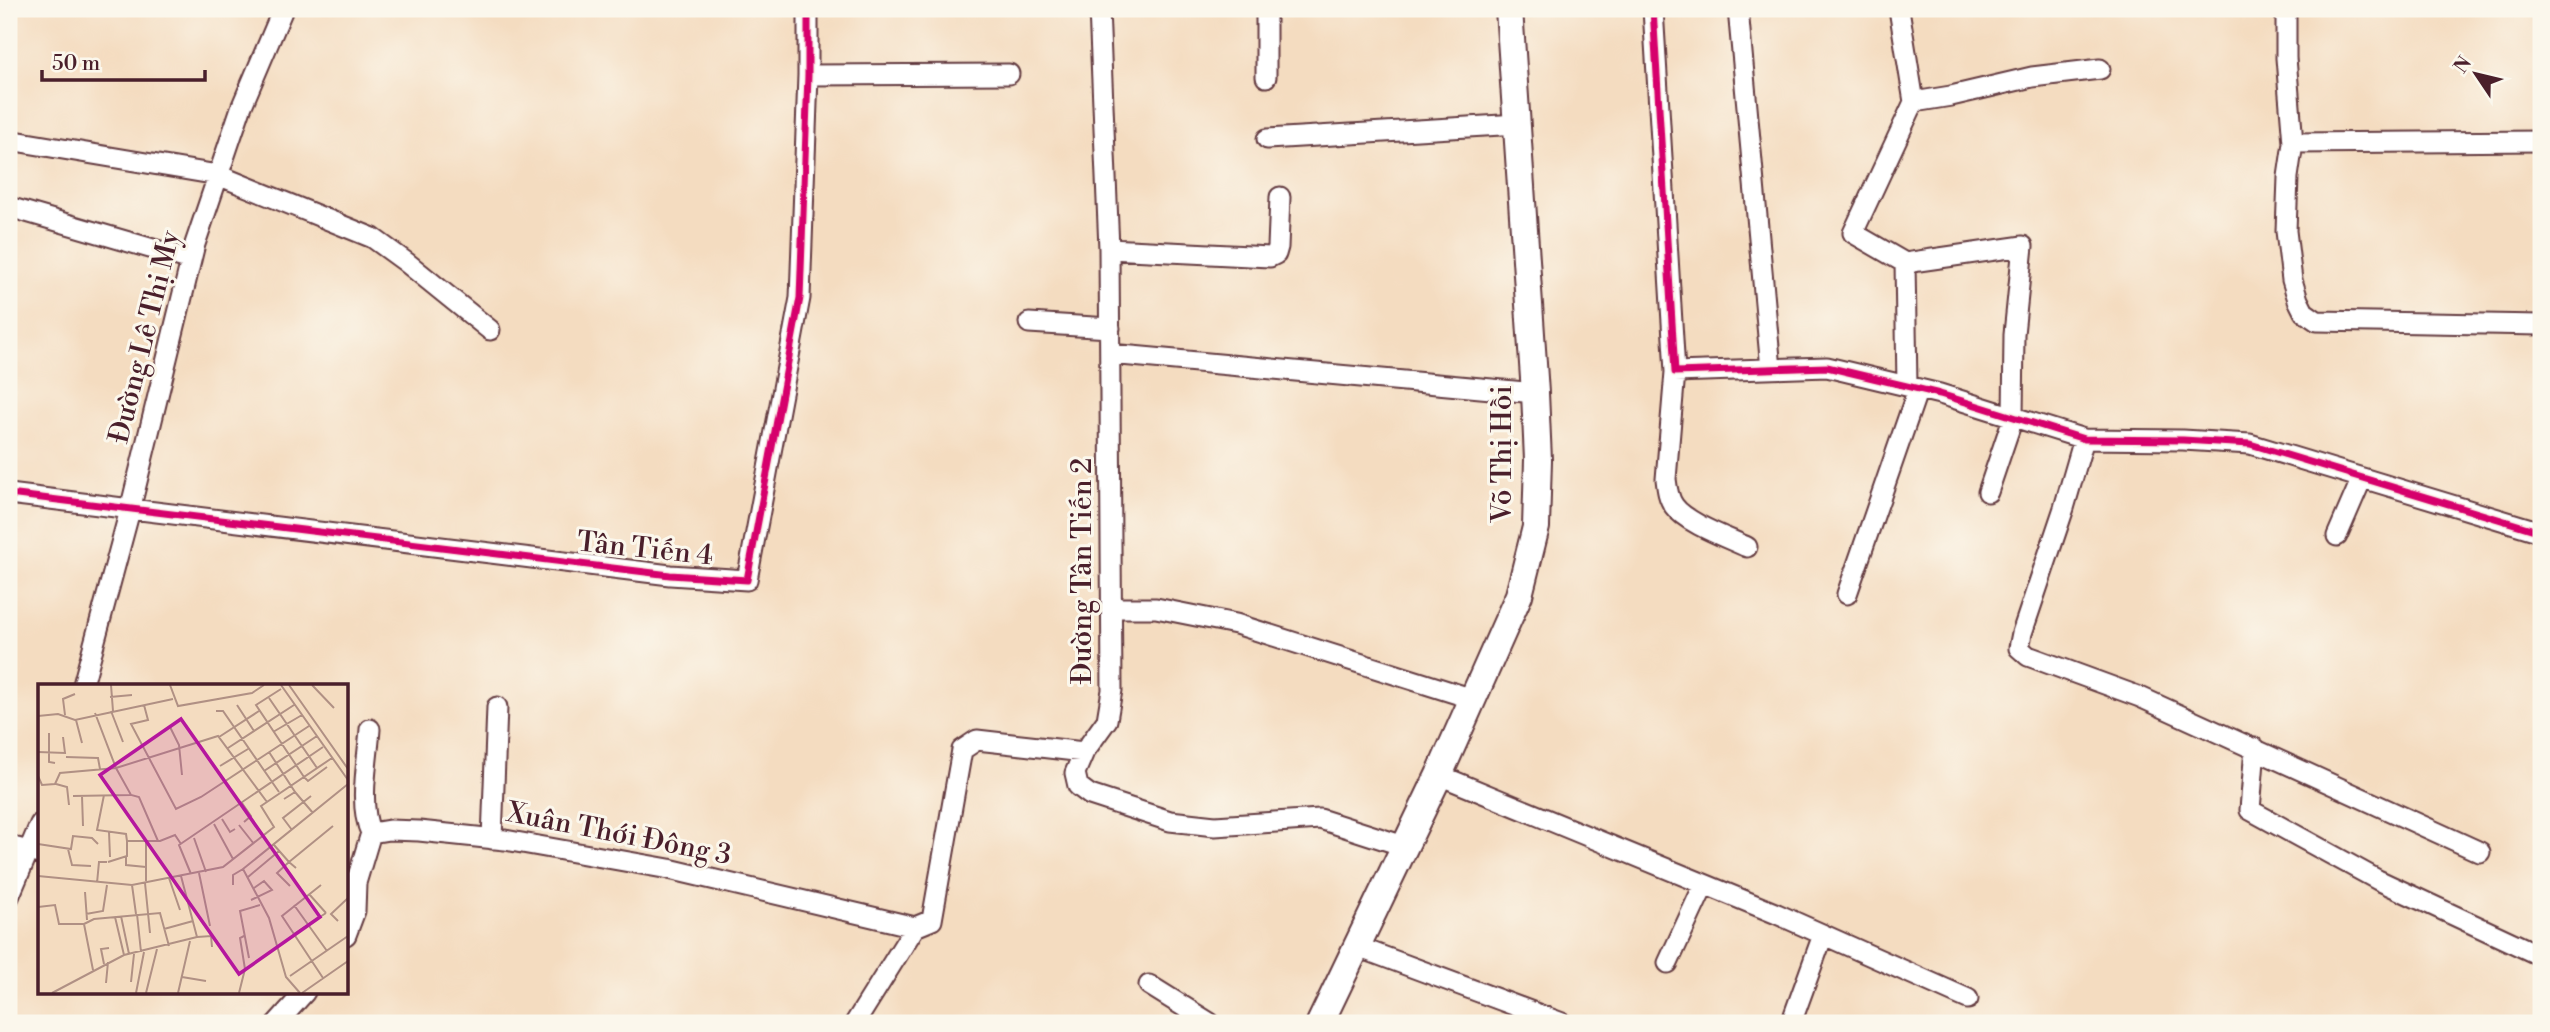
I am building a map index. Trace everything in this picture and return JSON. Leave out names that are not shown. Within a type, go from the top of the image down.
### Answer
[{"type":"street","name":"Đường Lê Thị My","points":[[83,684],[130,510],[191,260],[241,108],[283,9]]},
{"type":"street","name":"Tân Tiến 4","points":[[9,494],[670,575],[747,580],[800,298],[808,9]]},
{"type":"street","name":"Đường Tân Tiến 2","points":[[1099,9],[1109,249],[1112,690],[1107,720],[1084,752],[1075,773],[1078,786],[1090,795],[1170,821],[1216,825],[1320,819],[1404,846]]},
{"type":"street","points":[[1266,9],[1266,77]]},
{"type":"street","name":"Võ Thị Hồi","points":[[1320,1023],[1440,775],[1519,595],[1536,527],[1538,460],[1535,393],[1509,9]]},
{"type":"street","points":[[1653,9],[1675,372],[1666,479],[1668,492],[1674,507],[1686,517],[1747,548]]},
{"type":"street","points":[[1738,9],[1771,369]]},
{"type":"street","points":[[1899,9],[1914,102],[1853,233],[1905,263],[2023,246],[2014,334],[2013,418],[1988,492]]},
{"type":"street","points":[[2286,9],[2286,58],[2293,143],[2288,177],[2286,231],[2292,279],[2298,300],[2311,318],[2317,321],[2541,325]]},
{"type":"street","points":[[1914,102],[2032,77],[2100,69]]},
{"type":"street","points":[[808,75],[1009,74]]},
{"type":"street","points":[[1267,139],[1518,124]]},
{"type":"street","points":[[9,140],[218,175],[373,238],[407,262],[490,330]]},
{"type":"street","points":[[2293,143],[2541,141]]},
{"type":"street","points":[[1109,249],[1270,257],[1276,254],[1278,247],[1280,197]]},
{"type":"street","points":[[9,207],[191,260]]},
{"type":"street","points":[[1847,594],[1912,387],[1905,263]]},
{"type":"street","points":[[1029,324],[1110,328]]},
{"type":"street","points":[[1110,354],[1535,393]]},
{"type":"street","points":[[1675,372],[1827,367],[1912,387],[2084,439],[2250,444],[2541,532]]},
{"type":"street","points":[[2084,439],[2019,648],[2028,656],[2140,697],[2480,852]]},
{"type":"street","points":[[2337,536],[2362,478]]},
{"type":"street","points":[[1110,608],[1156,608],[1236,624],[1473,699]]},
{"type":"street","points":[[492,839],[497,707]]},
{"type":"street","points":[[348,930],[355,911],[351,883],[371,833],[366,821],[365,806],[370,729]]},
{"type":"street","points":[[855,1023],[915,927],[932,920],[962,750],[977,740],[1084,752]]},
{"type":"street","points":[[2255,748],[2250,810],[2378,880],[2541,956]]},
{"type":"street","points":[[1440,775],[1823,935],[1968,999]]},
{"type":"street","name":"Xuân Thới Đông 3","points":[[371,833],[409,831],[492,839],[669,869],[915,927]]},
{"type":"street","points":[[9,897],[35,853],[38,836]]},
{"type":"street","points":[[9,846],[35,853]]},
{"type":"street","points":[[1668,963],[1704,885]]},
{"type":"street","points":[[1794,1015],[1823,935]]},
{"type":"street","points":[[1356,946],[1562,1023]]},
{"type":"street","points":[[1149,985],[1209,1023]]},
{"type":"street","points":[[276,1023],[304,993]]},
{"type":"cycle path","points":[[9,494],[670,575],[747,580],[800,298],[808,9]]},
{"type":"cycle path","points":[[1653,9],[1675,372],[1827,367],[1940,394],[2084,439],[2250,444],[2541,532]]}]
